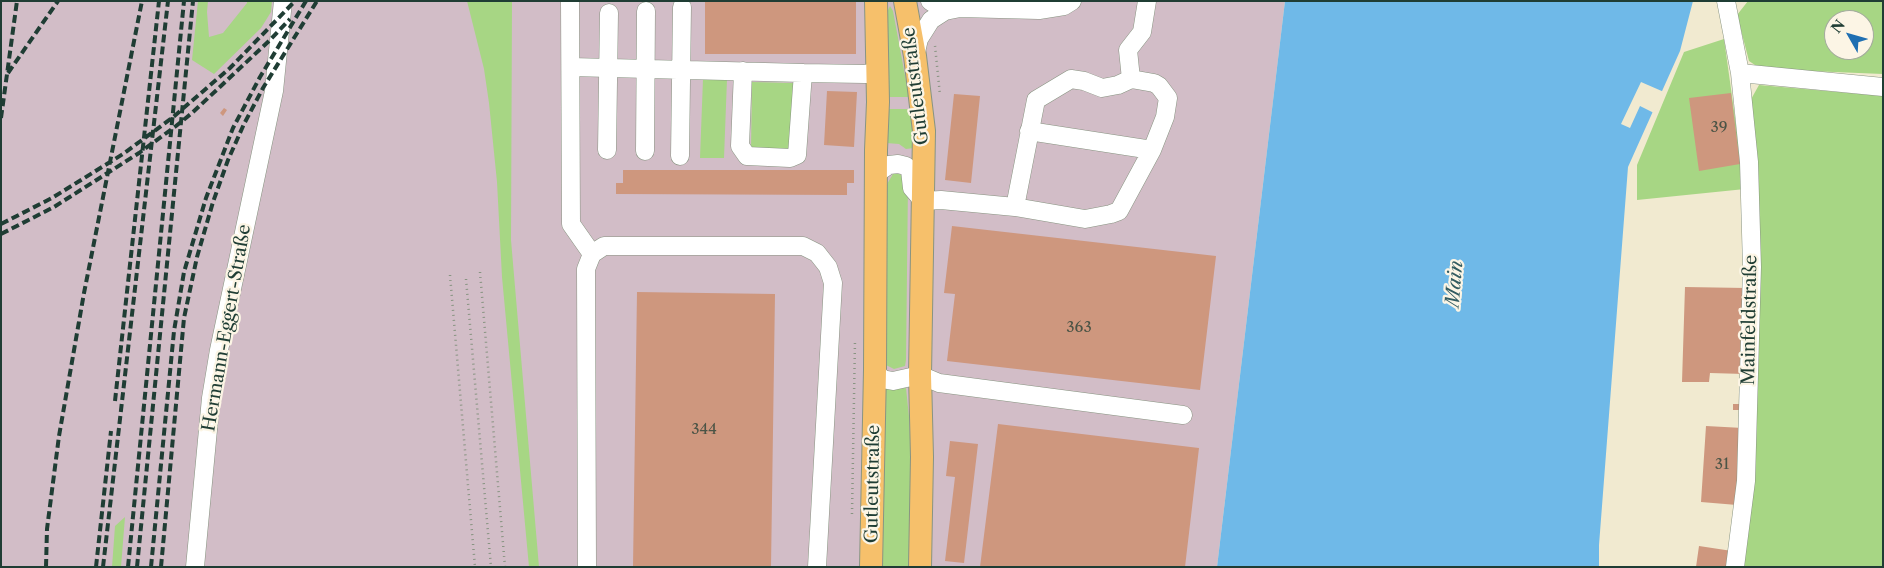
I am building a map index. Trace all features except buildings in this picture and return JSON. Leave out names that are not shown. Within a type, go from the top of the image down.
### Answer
[{"type":"main road","name":"Gutleutstraße","points":[[870,567],[875,370],[878,72],[876,1]]},
{"type":"main road","name":"Gutleutstraße","points":[[905,1],[915,56],[924,131],[920,375],[922,457],[920,567]]},
{"type":"street","name":"Hermann-Eggert-Straße","points":[[195,567],[211,398],[219,350],[274,91],[284,1]]},
{"type":"street","points":[[570,1],[572,224],[592,254]]},
{"type":"street","points":[[930,1],[945,11]]},
{"type":"street","points":[[915,56],[920,39],[931,20],[945,11],[960,8],[1039,10],[1064,6],[1072,1]]},
{"type":"street","points":[[1130,79],[1128,50],[1142,32],[1147,1]]},
{"type":"street","name":"Mainfeldstraße","points":[[1726,1],[1740,73],[1749,162],[1752,267],[1746,481],[1734,567]]},
{"type":"street","points":[[680,156],[682,7]]},
{"type":"street","points":[[645,151],[646,11]]},
{"type":"street","points":[[607,150],[609,13]]},
{"type":"street","points":[[571,67],[856,74],[878,72]]},
{"type":"street","points":[[743,71],[740,146],[748,156],[790,158],[797,156],[803,73]]},
{"type":"street","points":[[1740,73],[1883,87]]},
{"type":"street","points":[[923,201],[940,200],[1014,206],[1086,219],[1119,211],[1152,150],[1165,117],[1168,98],[1159,86],[1154,83],[1130,79],[1118,85],[1102,88],[1084,81],[1071,79],[1036,100],[1014,206]]},
{"type":"street","points":[[1030,131],[1152,150]]},
{"type":"street","name":"Gutleutstraße","points":[[877,173],[889,165],[898,164],[906,166],[910,170],[912,188],[923,201]]},
{"type":"street","points":[[587,567],[586,269],[592,254],[604,246],[803,246],[817,252],[828,267],[833,283],[817,567]]},
{"type":"street","points":[[875,370],[882,379],[892,382],[920,375],[939,383],[1183,415]]},
{"type":"path","points":[[480,272],[505,567]]},
{"type":"path","points":[[450,275],[475,567]]},
{"type":"path","points":[[466,279],[491,567]]},
{"type":"shaded area","points":[[1,1],[1285,1],[1217,567],[1,567]]},
{"type":"green space","points":[[198,1],[208,1],[209,37],[223,33],[247,1],[272,1],[271,12],[261,28],[214,74],[192,60]]},
{"type":"green space","points":[[467,1],[512,1],[511,240],[539,567],[529,567],[502,277],[497,182],[489,103],[484,69]]},
{"type":"green space","points":[[1748,1],[1883,1],[1883,74],[1761,69],[1749,61],[1737,15]]},
{"type":"green space","points":[[890,6],[893,11],[909,97],[885,97],[888,10]]},
{"type":"green space","points":[[1724,39],[1745,189],[1637,200],[1637,165],[1684,52]]},
{"type":"green space","points":[[703,79],[727,79],[724,158],[700,158]]},
{"type":"green space","points":[[752,82],[793,83],[790,151],[751,150]]},
{"type":"green space","points":[[1759,85],[1883,96],[1883,567],[1742,567],[1750,101]]},
{"type":"green space","points":[[886,109],[910,109],[914,148],[906,149],[899,144],[886,143]]},
{"type":"green space","points":[[893,174],[905,177],[908,183],[906,360],[905,366],[894,369],[884,364],[887,184]]},
{"type":"green space","points":[[883,386],[893,389],[906,388],[911,457],[910,567],[880,567]]},
{"type":"green space","points":[[125,517],[121,567],[112,567],[115,526]]},
{"type":"water","name":"Main","points":[[1285,1],[1693,1],[1680,51],[1628,167],[1599,545],[1599,567],[1217,567]]},
{"type":"pier","points":[[1641,82],[1664,92],[1654,113],[1640,106],[1630,128],[1621,124]]},
{"type":"railway","points":[[1,118],[17,1]]},
{"type":"railway","points":[[8,73],[58,1]]},
{"type":"railway","points":[[46,567],[47,529],[59,436],[84,293],[142,1]]},
{"type":"railway","points":[[115,401],[159,1]]},
{"type":"railway","points":[[103,567],[168,1]]},
{"type":"railway","points":[[128,567],[184,1]]},
{"type":"railway","points":[[137,567],[193,1]]},
{"type":"railway","points":[[1,224],[52,198],[123,154],[172,118],[230,68],[295,1]]},
{"type":"railway","points":[[151,567],[174,331],[184,272],[206,198],[233,128],[260,77],[306,1]]},
{"type":"railway","points":[[161,567],[184,318],[197,257],[213,202],[228,160],[244,124],[263,88],[317,1]]},
{"type":"railway","points":[[1,234],[54,207],[139,153],[176,126],[270,40],[290,19]]},
{"type":"railway","points":[[96,567],[111,431]]}]
